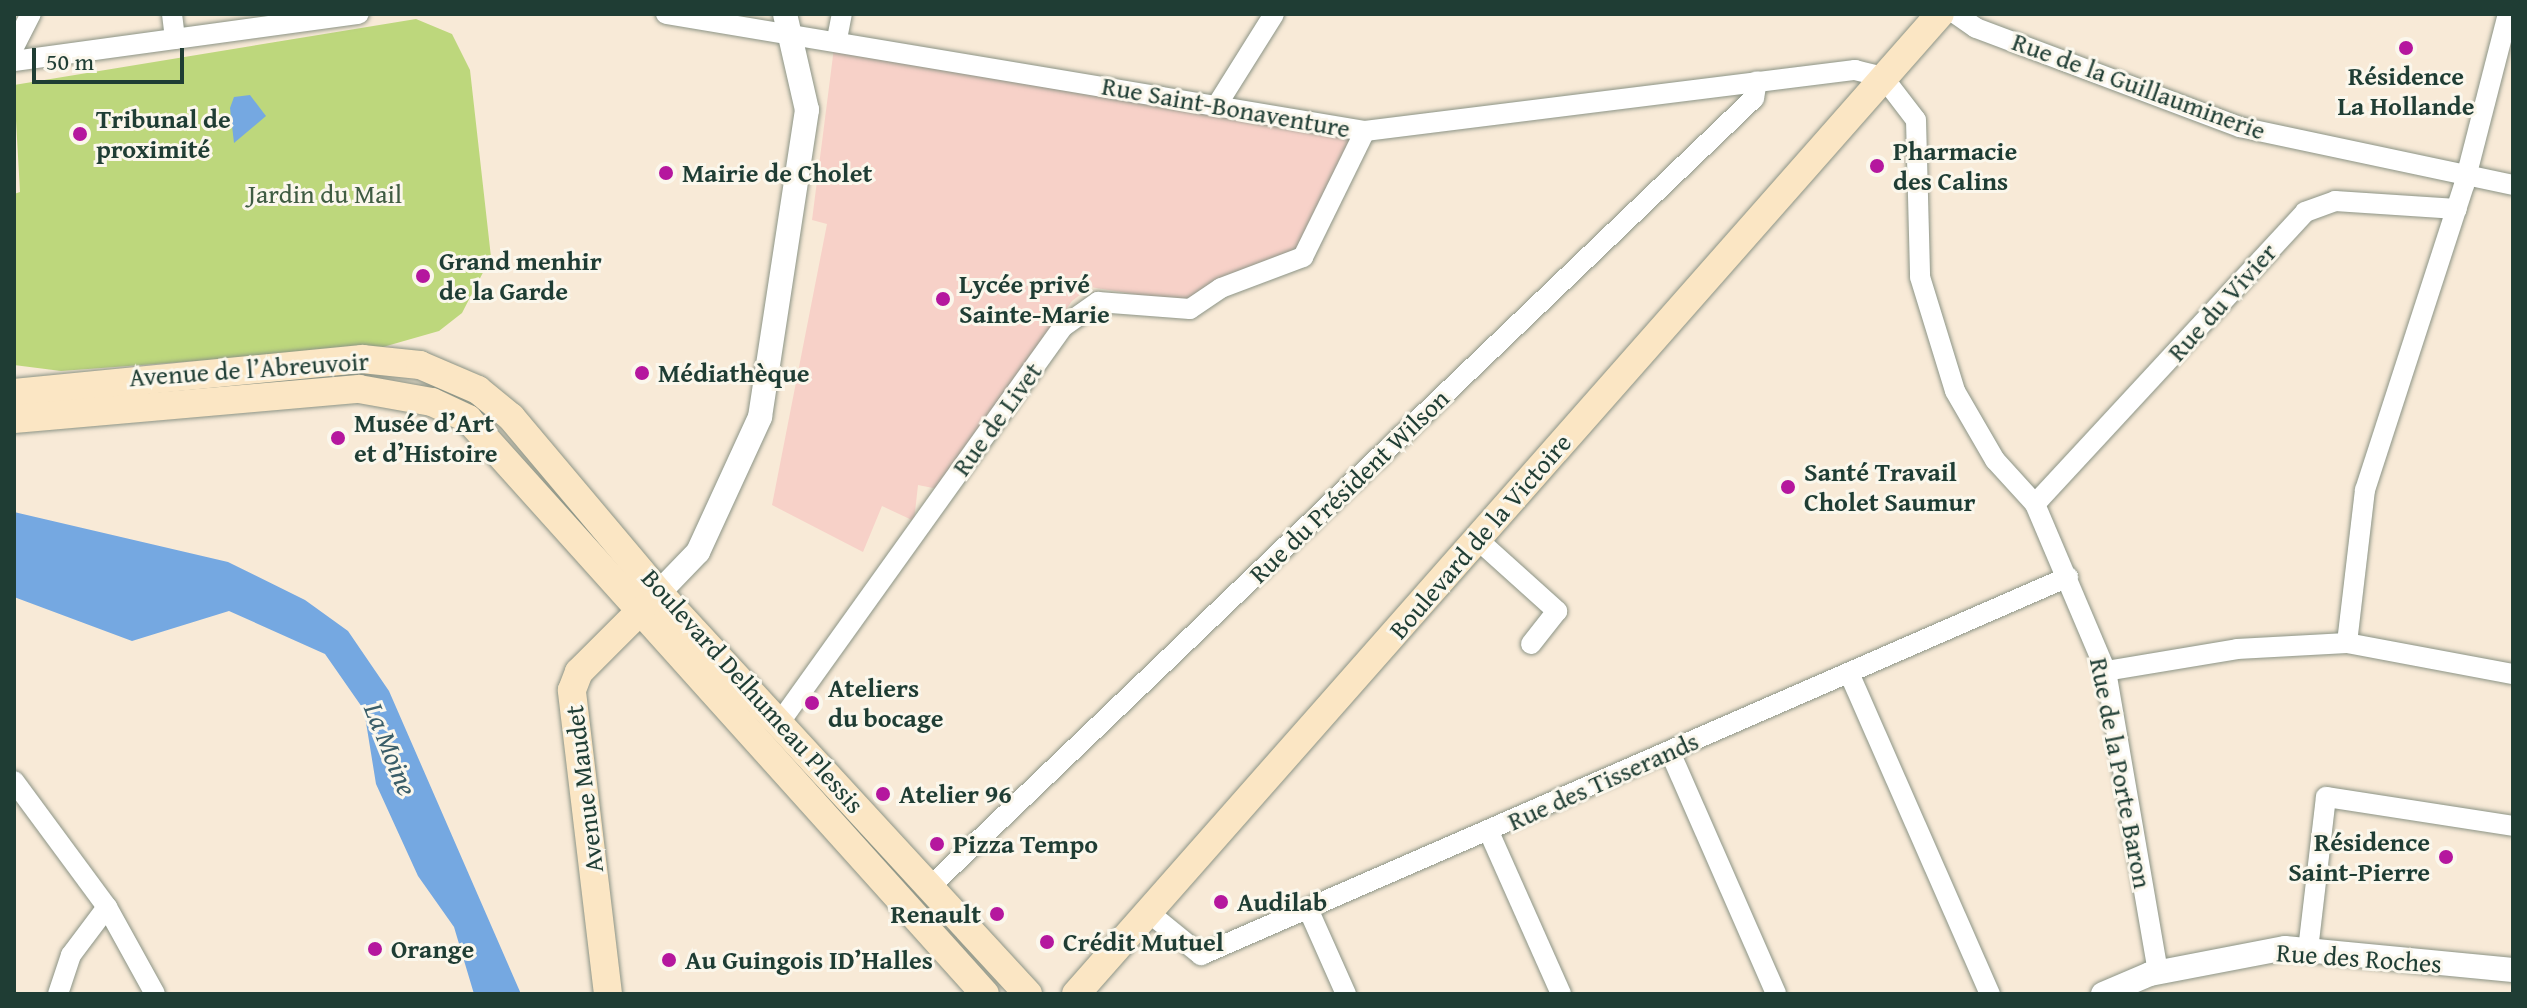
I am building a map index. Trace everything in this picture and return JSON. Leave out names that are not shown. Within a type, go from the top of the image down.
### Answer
[{"type":"main road","name":"Boulevard de la Victoire","points":[[1076,994],[1940,14]]},
{"type":"main road","name":"Avenue de l’Abreuvoir","points":[[14,393],[362,359],[420,365],[478,390]]},
{"type":"main road","name":"Avenue de l’Abreuvoir","points":[[14,419],[359,389],[432,402],[468,419]]},
{"type":"main road","name":"Boulevard Delhumeau Plessis","points":[[478,390],[511,417],[650,602],[985,994]]},
{"type":"main road","name":"Boulevard Delhumeau Plessis","points":[[468,419],[650,602],[780,722],[932,885],[1028,994]]},
{"type":"main road","name":"Avenue Maudet","points":[[608,994],[572,690],[579,672],[650,602]]},
{"type":"street","points":[[14,47],[31,14]]},
{"type":"street","points":[[172,14],[175,39]]},
{"type":"street","points":[[14,61],[359,14]]},
{"type":"street","name":"Rue Saint-Bonaventure","points":[[666,14],[788,24],[837,39],[1365,131],[1855,70],[1883,77]]},
{"type":"street","points":[[837,39],[842,14]]},
{"type":"street","points":[[1217,105],[1274,14]]},
{"type":"street","name":"Rue de la Guillauminerie","points":[[1956,14],[1976,28],[2240,127],[2513,185]]},
{"type":"street","points":[[2347,643],[2365,490],[2467,176],[2508,14]]},
{"type":"street","points":[[650,602],[678,578],[718,517],[760,417],[807,110],[788,24]]},
{"type":"street","name":"Rue de la Porte Baron","points":[[1883,77],[1916,120],[1920,277],[1939,348],[1995,460],[2035,504],[2106,671],[2162,983]]},
{"type":"street","name":"Rue du Président Wilson","points":[[932,885],[1754,98],[1757,81]]},
{"type":"street","name":"Rue de Livet","points":[[780,722],[1064,326],[1098,302],[1190,309],[1221,288],[1303,257],[1365,131]]},
{"type":"street","name":"Rue du Vivier","points":[[2035,504],[2305,212],[2335,201],[2457,209]]},
{"type":"street","points":[[468,419],[478,390]]},
{"type":"street","points":[[1477,539],[1557,611],[1531,644]]},
{"type":"street","name":"Rue des Tisserands","points":[[1147,911],[1201,955],[1309,911],[2068,577]]},
{"type":"street","points":[[2106,671],[2237,649],[2347,643],[2513,674]]},
{"type":"street","points":[[1849,673],[1990,994]]},
{"type":"street","points":[[1670,752],[1776,994]]},
{"type":"street","points":[[14,781],[107,907],[155,994]]},
{"type":"street","points":[[2308,950],[2326,797],[2513,826]]},
{"type":"street","points":[[1489,832],[1561,994]]},
{"type":"street","points":[[58,994],[71,955],[107,907]]},
{"type":"street","points":[[1309,911],[1346,994]]},
{"type":"street","name":"Rue des Roches","points":[[2103,994],[2308,950],[2513,970]]},
{"type":"shaded area","name":"Lycée privé Sainte-Marie","points":[[834,48],[1347,137],[1350,141],[1309,245],[1190,303],[1090,287],[1072,301],[938,489],[918,485],[914,521],[882,506],[863,552],[772,505],[827,224],[812,220]]},
{"type":"green space","name":"Jardin du Mail","points":[[416,19],[452,34],[470,70],[491,257],[462,313],[439,331],[383,347],[61,371],[14,365],[14,194],[20,192],[14,85]]},
{"type":"water","points":[[250,95],[266,116],[234,143],[230,108],[234,97]]},
{"type":"water","name":"La Moine","points":[[14,512],[228,562],[305,600],[348,631],[389,691],[521,994],[474,994],[454,927],[418,876],[376,784],[364,710],[325,654],[229,611],[132,641],[14,597]]},
{"type":"place","name":"Résidence La Hollande","points":[[2406,48]]},
{"type":"place","name":"Tribunal de proximité","points":[[80,134]]},
{"type":"place","name":"Pharmacie des Calins","points":[[1877,166]]},
{"type":"place","name":"Mairie de Cholet","points":[[666,173]]},
{"type":"place","name":"Grand menhir de la Garde","points":[[423,276]]},
{"type":"place","name":"Lycée privé Sainte-Marie","points":[[943,299]]},
{"type":"place","name":"Médiathèque","points":[[642,373]]},
{"type":"place","name":"Musée d’Art et d’Histoire","points":[[338,438]]},
{"type":"place","name":"Santé Travail Cholet Saumur","points":[[1788,487]]},
{"type":"place","name":"Ateliers du bocage","points":[[812,703]]},
{"type":"place","name":"Atelier 96","points":[[883,794]]},
{"type":"place","name":"Pizza Tempo","points":[[937,844]]},
{"type":"place","name":"Résidence Saint-Pierre","points":[[2446,857]]},
{"type":"place","name":"Audilab","points":[[1221,902]]},
{"type":"place","name":"Renault","points":[[997,914]]},
{"type":"place","name":"Crédit Mutuel","points":[[1047,942]]},
{"type":"place","name":"Orange","points":[[375,949]]},
{"type":"place","name":"Au Guingois ID’Halles","points":[[669,960]]}]
